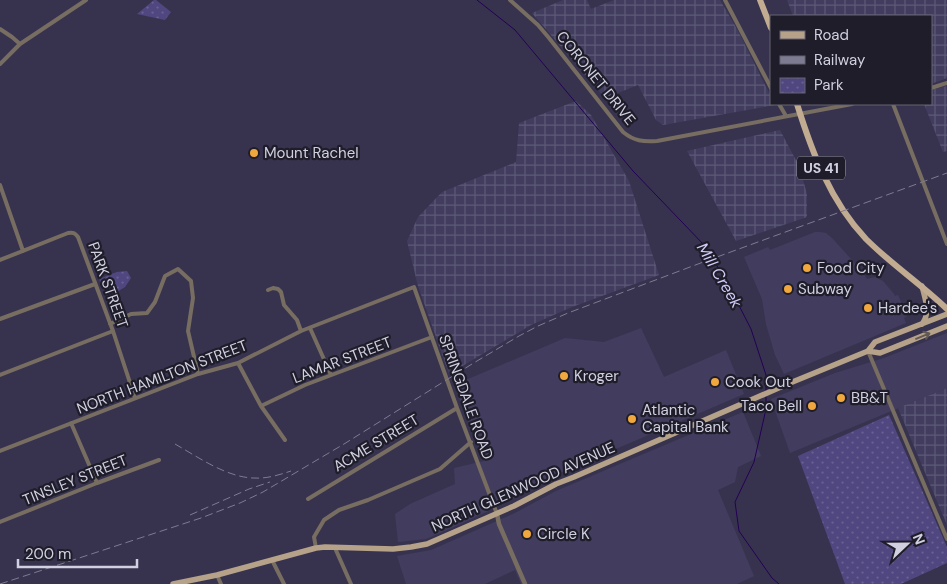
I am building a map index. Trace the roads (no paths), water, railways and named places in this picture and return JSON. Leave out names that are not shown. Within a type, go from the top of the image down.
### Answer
[{"type":"highway","points":[[760,0],[770,25]]},
{"type":"highway","name":"US 41","points":[[797,105],[814,155],[838,200],[856,227],[885,256],[947,308]]},
{"type":"main road","points":[[922,286],[927,306],[927,314],[922,324]]},
{"type":"main road","name":"NORTH GLENWOOD AVENUE","points":[[173,584],[217,575],[316,548],[393,549],[428,544],[498,514],[556,484],[790,382],[868,351],[875,342],[947,314]]},
{"type":"main road","name":"NORTH GLENWOOD AVENUE","points":[[868,351],[880,353],[947,326]]},
{"type":"street","points":[[0,64],[20,44],[86,0]]},
{"type":"street","name":"CORONET DRIVE","points":[[510,0],[538,25],[623,132],[635,140],[657,141],[846,105]]},
{"type":"street","points":[[724,0],[770,86]]},
{"type":"street","points":[[0,30],[20,44]]},
{"type":"street","points":[[932,88],[947,83]]},
{"type":"street","points":[[780,105],[786,116]]},
{"type":"street","points":[[893,105],[947,244]]},
{"type":"street","points":[[0,185],[23,251],[0,260]]},
{"type":"street","points":[[0,203],[6,201]]},
{"type":"street","name":"PARK STREET","points":[[23,251],[68,233],[73,232],[78,237],[113,331],[135,398]]},
{"type":"street","points":[[110,324],[131,314],[147,313],[155,302],[165,276],[178,269],[191,281],[193,298],[188,330],[198,374]]},
{"type":"street","points":[[0,319],[95,284]]},
{"type":"street","points":[[268,290],[273,288],[281,292],[284,305],[297,320],[301,332]]},
{"type":"street","name":"NORTH HAMILTON STREET","points":[[0,451],[198,374],[238,362],[310,328],[414,288]]},
{"type":"street","name":"SPRINGDALE ROAD","points":[[414,288],[457,408],[498,514]]},
{"type":"street","points":[[310,328],[330,376]]},
{"type":"street","points":[[0,375],[113,331]]},
{"type":"street","name":"LAMAR STREET","points":[[261,406],[306,385],[432,337]]},
{"type":"street","points":[[868,351],[947,539]]},
{"type":"street","points":[[238,362],[261,406],[285,440]]},
{"type":"street","name":"ACME STREET","points":[[308,498],[457,408]]},
{"type":"street","points":[[71,423],[97,483]]},
{"type":"street","points":[[316,548],[314,537],[324,520],[340,510],[440,469],[470,442]]},
{"type":"street","name":"TINSLEY STREET","points":[[0,522],[158,460]]},
{"type":"street","points":[[498,514],[499,524],[525,584]]},
{"type":"street","points":[[335,548],[351,584]]},
{"type":"street","points":[[272,560],[284,584]]},
{"type":"street","points":[[217,575],[221,584]]},
{"type":"waterway","name":"Mill Creek","points":[[477,0],[515,30],[633,171],[705,246],[728,284],[751,329],[766,375],[766,390]]},
{"type":"waterway","name":"Mill Creek","points":[[766,397],[766,409],[754,462],[735,502],[739,531],[772,578],[779,584]]},
{"type":"railway","points":[[0,584],[201,518],[263,492],[472,364],[538,326],[706,261],[947,173]]},
{"type":"railway","points":[[175,444],[213,466],[243,477],[263,478],[291,471]]},
{"type":"railway","points":[[190,515],[249,489],[270,482]]},
{"type":"place","name":"Mount Rachel","points":[[254,153]]},
{"type":"place","name":"Food City","points":[[807,268]]},
{"type":"place","name":"Subway","points":[[788,289]]},
{"type":"place","name":"Hardee's","points":[[868,308]]},
{"type":"place","name":"Kroger","points":[[564,376]]},
{"type":"place","name":"Cook Out","points":[[715,382]]},
{"type":"place","name":"BB&T","points":[[841,398]]},
{"type":"place","name":"Taco Bell","points":[[812,406]]},
{"type":"place","name":"Atlantic Capital Bank","points":[[632,419]]},
{"type":"place","name":"Circle K","points":[[527,534]]}]
